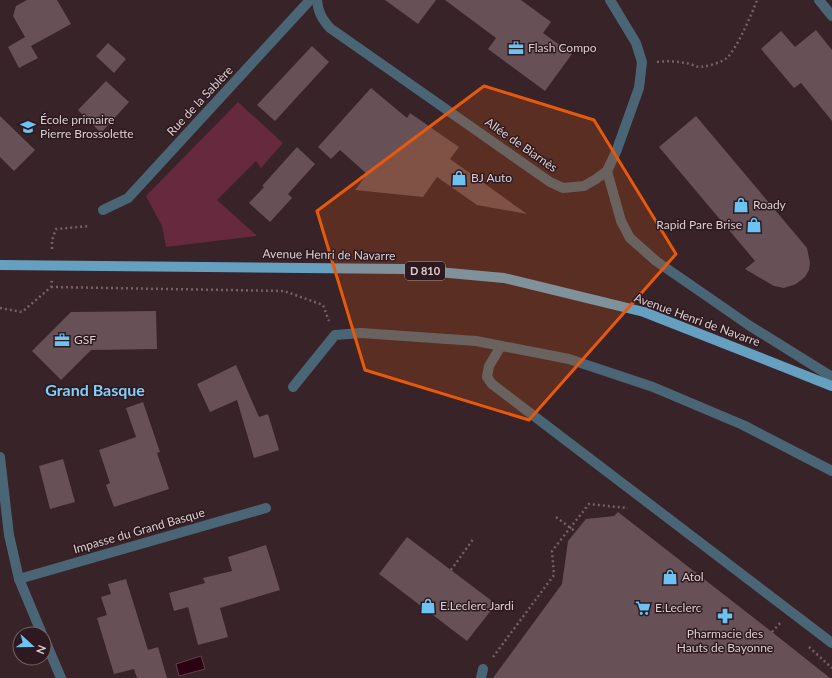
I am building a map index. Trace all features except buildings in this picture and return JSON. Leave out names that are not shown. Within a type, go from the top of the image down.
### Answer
[{"type":"main road","name":"Avenue Henri de Navarre","points":[[0,265],[405,269],[504,278],[644,312],[832,386]]},
{"type":"street","name":"Rue de la Sablère","points":[[103,210],[128,198],[310,0]]},
{"type":"street","name":"Allée de Biarnès","points":[[316,0],[322,19],[330,28],[550,182],[563,188],[584,186],[607,171]]},
{"type":"street","points":[[610,0],[636,43],[642,62],[639,88],[616,152],[607,171],[621,221],[630,238],[656,261],[738,317],[832,377]]},
{"type":"street","points":[[819,0],[832,16]]},
{"type":"street","points":[[293,387],[335,335],[361,333],[476,341],[569,359],[646,383],[743,425],[832,471]]},
{"type":"street","points":[[500,346],[489,366],[487,377],[492,384],[832,642]]},
{"type":"street","points":[[0,457],[10,536],[19,579],[39,626]]},
{"type":"street","name":"Impasse du Grand Basque","points":[[19,579],[266,508]]},
{"type":"street","points":[[52,657],[61,678]]},
{"type":"path","points":[[642,62],[671,61],[686,63],[698,67],[712,65],[726,58],[733,50],[750,18],[757,0]]},
{"type":"path","points":[[51,286],[284,291],[323,305],[335,335]]},
{"type":"path","points":[[482,674],[554,575],[552,551],[589,504],[635,509],[643,498]]},
{"type":"path","points":[[556,517],[576,532]]},
{"type":"path","points":[[451,570],[474,538]]},
{"type":"highlighted area","points":[[484,86],[594,120],[676,254],[529,420],[365,370],[317,211]]},
{"type":"shaded area","points":[[238,102],[283,143],[261,168],[256,161],[217,200],[257,236],[166,247],[162,226],[146,196]]},
{"type":"shaded area","points":[[201,656],[205,669],[179,676],[176,664]]},
{"type":"place","name":"Flash Compo","points":[[516,48]]},
{"type":"place","name":"École primaire Pierre Brossolette","points":[[28,127]]},
{"type":"place","name":"BJ Auto","points":[[459,178]]},
{"type":"place","name":"Roady","points":[[741,205]]},
{"type":"place","name":"Rapid Pare Brise","points":[[754,225]]},
{"type":"place","name":"GSF","points":[[62,340]]},
{"type":"place","name":"Atol","points":[[670,577]]},
{"type":"place","name":"E.Leclerc Jardi","points":[[428,606]]},
{"type":"place","name":"E.Leclerc","points":[[643,608]]},
{"type":"place","name":"Pharmacie des Hauts de Bayonne","points":[[725,616]]},
{"type":"district","name":"Grand Basque","points":[[95,390]]}]
